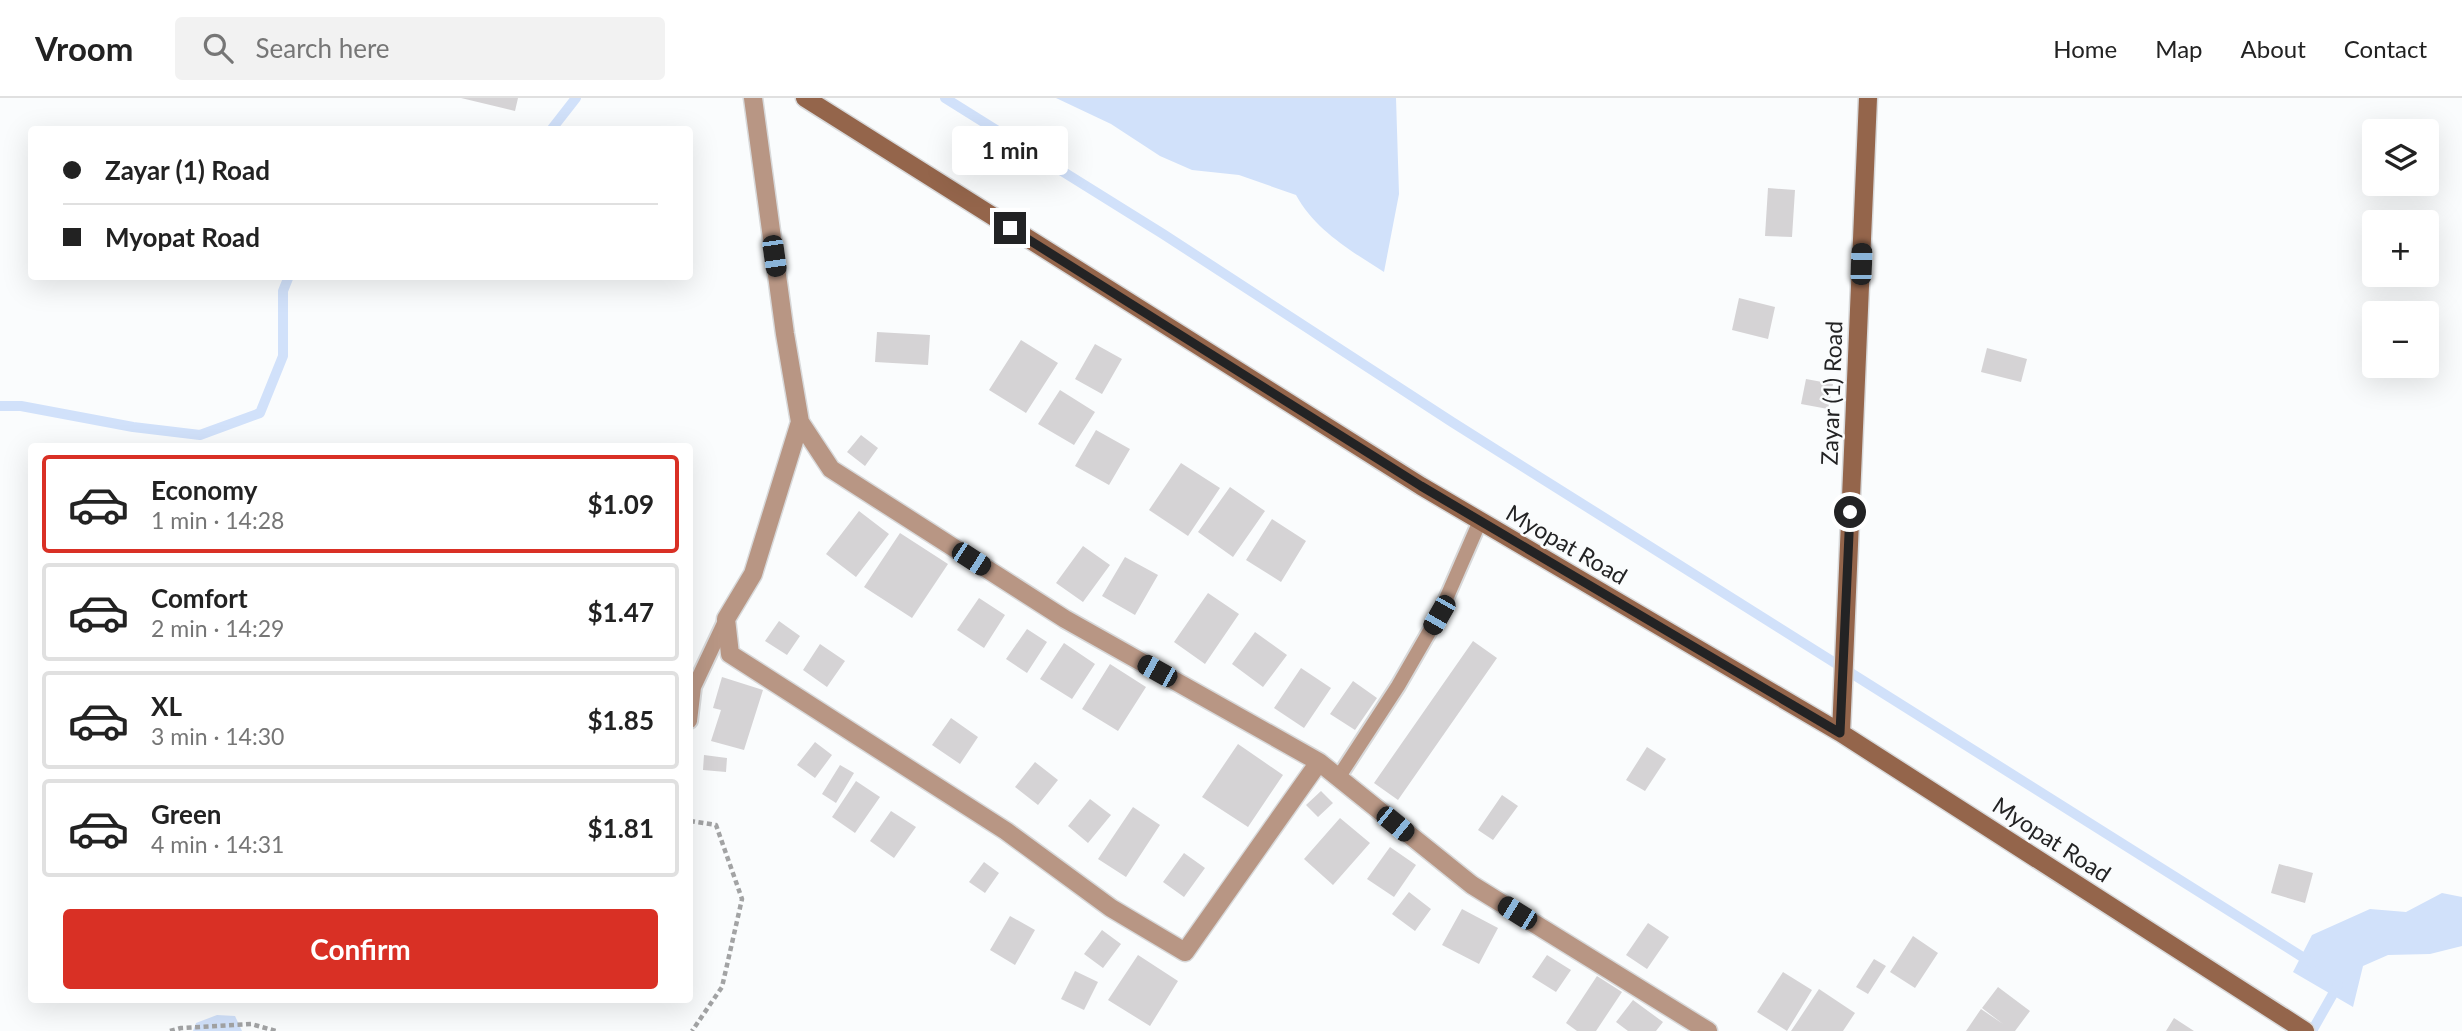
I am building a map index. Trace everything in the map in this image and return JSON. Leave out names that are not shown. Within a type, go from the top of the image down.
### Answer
[{"type":"main road","name":"Myopat Road","points":[[805,98],[1421,486],[1840,733],[2305,1031]]},
{"type":"main road","name":"Zayar (1) Road","points":[[1840,733],[1868,98]]},
{"type":"street","points":[[752,98],[800,422],[831,469],[1065,619],[1319,762],[1472,885],[1700,1029]]},
{"type":"street","points":[[800,422],[753,575],[726,619],[730,654],[1006,831],[1111,908],[1185,952],[1319,762]]},
{"type":"lane","points":[[1338,778],[1398,686],[1439,615],[1480,521]]},
{"type":"lane","points":[[693,696],[694,687],[726,619]]},
{"type":"path","points":[[692,1031],[722,987],[742,898],[716,825],[693,821]]},
{"type":"path","points":[[170,1031],[251,1024],[276,1031]]},
{"type":"water","points":[[1056,98],[1396,98],[1399,194],[1384,272],[1323,229],[1296,195],[1239,175],[1192,170],[1160,156],[1111,124]]},
{"type":"water","points":[[2442,893],[2462,897],[2462,946],[2430,954],[2388,955],[2363,966],[2353,1007],[2293,972],[2312,935],[2370,909],[2406,912]]},
{"type":"water","points":[[217,1015],[235,1016],[242,1031],[193,1031],[196,1023]]},
{"type":"building","points":[[461,98],[518,98],[515,111]]},
{"type":"building","points":[[1768,188],[1795,190],[1792,237],[1765,236]]},
{"type":"building","points":[[1739,298],[1775,307],[1768,339],[1732,330]]},
{"type":"building","points":[[877,332],[930,335],[928,365],[875,362]]},
{"type":"building","points":[[1021,340],[1058,363],[1026,413],[989,390]]},
{"type":"building","points":[[1095,344],[1122,359],[1102,394],[1075,379]]},
{"type":"building","points":[[1987,348],[2027,359],[2021,382],[1981,372]]},
{"type":"building","points":[[1806,379],[1833,384],[1828,409],[1801,404]]},
{"type":"building","points":[[1060,390],[1095,412],[1074,445],[1038,424]]},
{"type":"building","points":[[1096,430],[1130,449],[1109,485],[1075,466]]},
{"type":"building","points":[[861,435],[878,448],[865,466],[847,452]]},
{"type":"building","points":[[1181,463],[1220,488],[1188,536],[1149,510]]},
{"type":"building","points":[[1230,487],[1265,511],[1233,557],[1198,532]]},
{"type":"building","points":[[859,511],[889,534],[856,577],[826,554]]},
{"type":"building","points":[[1272,519],[1306,541],[1281,582],[1246,560]]},
{"type":"building","points":[[900,533],[948,564],[912,618],[864,587]]},
{"type":"building","points":[[1083,546],[1110,565],[1083,602],[1056,583]]},
{"type":"building","points":[[1125,557],[1158,575],[1135,615],[1102,596]]},
{"type":"building","points":[[1208,593],[1239,614],[1205,664],[1174,642]]},
{"type":"building","points":[[979,598],[1005,615],[984,648],[957,630]]},
{"type":"building","points":[[779,621],[800,636],[787,655],[765,641]]},
{"type":"building","points":[[1027,629],[1047,642],[1027,673],[1006,659]]},
{"type":"building","points":[[1255,632],[1287,655],[1263,687],[1232,664]]},
{"type":"building","points":[[1473,641],[1497,658],[1398,800],[1374,783]]},
{"type":"building","points":[[1064,643],[1095,664],[1072,699],[1040,679]]},
{"type":"building","points":[[820,644],[845,661],[827,687],[803,670]]},
{"type":"building","points":[[1110,664],[1146,687],[1118,731],[1082,709]]},
{"type":"building","points":[[1301,668],[1331,688],[1304,728],[1274,708]]},
{"type":"building","points":[[722,677],[763,690],[744,750],[711,741],[721,710],[713,708]]},
{"type":"building","points":[[1353,681],[1377,698],[1355,730],[1330,714]]},
{"type":"building","points":[[951,718],[978,737],[960,764],[932,745]]},
{"type":"building","points":[[815,742],[832,755],[815,778],[797,765]]},
{"type":"building","points":[[1238,744],[1283,775],[1248,827],[1202,797]]},
{"type":"building","points":[[1647,747],[1666,759],[1645,791],[1626,780]]},
{"type":"building","points":[[704,755],[727,758],[726,772],[703,770]]},
{"type":"building","points":[[1035,762],[1058,780],[1038,805],[1015,787]]},
{"type":"building","points":[[840,765],[854,773],[836,803],[822,794]]},
{"type":"building","points":[[856,781],[880,797],[855,833],[832,817]]},
{"type":"building","points":[[1321,791],[1333,803],[1318,817],[1306,805]]},
{"type":"building","points":[[1502,795],[1518,806],[1493,840],[1478,830]]},
{"type":"building","points":[[1090,799],[1111,815],[1088,843],[1068,826]]},
{"type":"building","points":[[1133,807],[1160,825],[1126,877],[1098,859]]},
{"type":"building","points":[[891,811],[916,827],[894,858],[870,841]]},
{"type":"building","points":[[1340,818],[1370,843],[1333,885],[1304,859]]},
{"type":"building","points":[[1390,847],[1416,865],[1394,897],[1367,879]]},
{"type":"building","points":[[1184,853],[1205,868],[1184,897],[1163,882]]},
{"type":"building","points":[[984,862],[999,873],[985,893],[969,882]]},
{"type":"building","points":[[2279,864],[2313,873],[2305,903],[2271,893]]},
{"type":"building","points":[[1409,892],[1431,909],[1415,931],[1392,914]]},
{"type":"building","points":[[1462,909],[1498,928],[1479,964],[1442,945]]},
{"type":"building","points":[[1010,916],[1035,930],[1015,965],[990,950]]},
{"type":"building","points":[[1648,923],[1669,937],[1647,969],[1626,955]]},
{"type":"building","points":[[1102,930],[1121,944],[1103,968],[1084,954]]},
{"type":"building","points":[[1913,936],[1938,953],[1915,988],[1890,972]]},
{"type":"building","points":[[1138,955],[1178,981],[1150,1026],[1108,1000]]},
{"type":"building","points":[[1547,955],[1571,970],[1556,992],[1532,977]]},
{"type":"building","points":[[1874,959],[1886,966],[1868,994],[1856,987]]},
{"type":"building","points":[[1075,971],[1098,982],[1084,1010],[1061,999]]},
{"type":"building","points":[[1783,972],[1812,990],[1787,1031],[1757,1012]]},
{"type":"building","points":[[1597,976],[1622,992],[1596,1031],[1577,1031],[1566,1023]]},
{"type":"building","points":[[1998,987],[2030,1011],[2015,1031],[1966,1031],[1981,1009],[2003,1024],[1982,1008]]},
{"type":"building","points":[[1819,989],[1855,1013],[1843,1031],[1791,1031]]},
{"type":"building","points":[[1633,1000],[1663,1022],[1656,1031],[1628,1031],[1616,1022]]},
{"type":"building","points":[[2174,1018],[2194,1031],[2166,1031]]},
{"type":"waterway","points":[[554,126],[576,98]]},
{"type":"waterway","points":[[945,98],[1163,234],[1452,422],[2312,963]]},
{"type":"waterway","points":[[0,406],[21,406],[133,427],[200,435],[260,413],[283,356],[283,291],[287,280]]},
{"type":"waterway","points":[[2312,1031],[2338,985]]},
{"type":"route","points":[[1010,228],[1421,486],[1840,733],[1850,512]]}]
